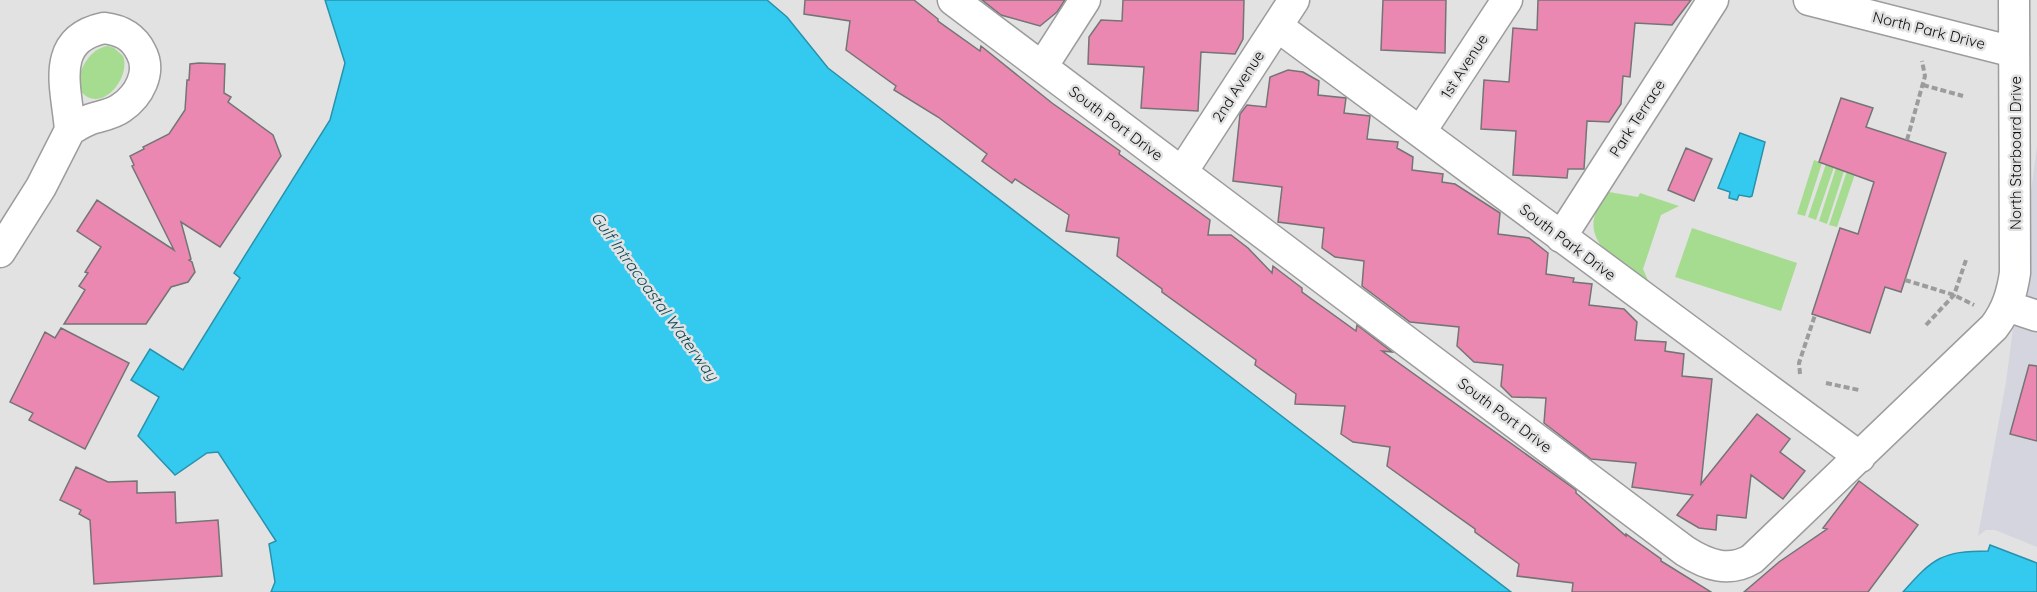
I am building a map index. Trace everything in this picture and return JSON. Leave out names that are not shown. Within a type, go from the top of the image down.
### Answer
[{"type":"street","name":"South Port Drive","points":[[953,0],[1685,551],[1706,563],[1726,567],[1745,563],[1752,558],[1994,327],[2005,311]]},
{"type":"street","points":[[1042,67],[1085,0]]},
{"type":"street","name":"2nd Avenue","points":[[1182,172],[1294,0]]},
{"type":"street","name":"1st Avenue","points":[[1421,131],[1507,0]]},
{"type":"street","name":"Park Terrace","points":[[1561,237],[1713,0]]},
{"type":"street","name":"North Park Drive","points":[[1809,0],[2014,52]]},
{"type":"street","name":"North Starboard Drive","points":[[2005,311],[2026,277],[2014,52],[2014,0]]},
{"type":"street","name":"South Park Drive","points":[[1277,26],[1860,457]]},
{"type":"street","points":[[0,252],[41,187],[70,130]]},
{"type":"street","points":[[2005,311],[2037,316]]},
{"type":"path","points":[[1907,140],[1925,76],[1912,26]]},
{"type":"path","points":[[1923,85],[1962,96]]},
{"type":"path","points":[[1926,325],[1954,296],[1966,260]]},
{"type":"path","points":[[1905,280],[2005,311]]},
{"type":"path","points":[[1800,414],[1799,363],[1815,315]]},
{"type":"path","points":[[1826,383],[1859,390]]},
{"type":"shaded area","points":[[2037,146],[2037,547],[1995,530],[1986,530],[1978,536],[2006,382]]},
{"type":"green space","points":[[108,46],[123,56],[122,75],[111,92],[94,99],[86,96],[78,87],[80,74],[91,55]]},
{"type":"green space","points":[[1814,160],[1822,163],[1805,216],[1797,214]]},
{"type":"green space","points":[[1826,164],[1834,167],[1816,220],[1808,217]]},
{"type":"green space","points":[[1836,168],[1844,171],[1827,224],[1819,221]]},
{"type":"green space","points":[[1847,171],[1855,174],[1837,227],[1829,225]]},
{"type":"green space","points":[[1609,192],[1638,197],[1640,193],[1679,206],[1661,215],[1643,269],[1651,287],[1608,254],[1595,233],[1594,221],[1598,208]]},
{"type":"green space","points":[[1692,228],[1797,263],[1781,311],[1675,277]]},
{"type":"water","name":"Gulf Intracoastal Waterway","points":[[325,0],[767,0],[787,17],[828,68],[1511,592],[271,592],[275,582],[269,544],[276,541],[218,452],[207,453],[175,475],[138,436],[159,397],[131,380],[150,349],[183,370],[240,278],[234,273],[330,120],[345,63]]},
{"type":"water","points":[[1740,133],[1765,142],[1752,196],[1739,195],[1737,200],[1729,198],[1730,192],[1718,188]]},
{"type":"water","points":[[1990,545],[2037,563],[2037,592],[1903,592],[1922,571],[1940,559],[1972,551],[1988,551]]},
{"type":"building","points":[[805,0],[914,0],[938,21],[980,51],[981,46],[1052,103],[1120,151],[1119,154],[1210,220],[1208,235],[1231,235],[1248,248],[1272,273],[1273,266],[1302,288],[1302,292],[1356,331],[1357,325],[1392,352],[1382,351],[1576,490],[1576,493],[1626,536],[1626,534],[1661,561],[1711,592],[1572,592],[1573,583],[1517,576],[1519,564],[1475,532],[1475,529],[1387,466],[1390,447],[1353,442],[1341,434],[1345,406],[1295,404],[1296,394],[1255,365],[1256,360],[1162,292],[1162,289],[1117,256],[1119,238],[1066,231],[1069,215],[1015,179],[1012,183],[982,161],[987,154],[938,117],[894,90],[896,86],[846,50],[850,21],[804,14]]},
{"type":"building","points":[[982,0],[1065,0],[1057,12],[1040,26],[1001,15]]},
{"type":"building","points":[[1123,0],[1244,0],[1243,39],[1235,54],[1201,52],[1198,111],[1141,108],[1144,67],[1088,64],[1089,37],[1101,20],[1122,21]]},
{"type":"building","points":[[1383,0],[1446,0],[1445,53],[1381,50]]},
{"type":"building","points":[[1538,0],[1691,0],[1672,25],[1635,23],[1630,77],[1623,76],[1621,104],[1609,122],[1587,121],[1584,169],[1568,169],[1567,178],[1513,175],[1516,131],[1481,129],[1484,80],[1509,82],[1513,28],[1537,30]]},
{"type":"building","points":[[190,64],[225,64],[224,93],[231,97],[228,102],[273,135],[281,156],[220,247],[181,222],[191,259],[189,260],[195,272],[188,282],[171,287],[146,324],[64,324],[85,290],[79,286],[101,247],[77,231],[97,200],[174,250],[132,166],[134,165],[130,156],[169,134],[185,110]]},
{"type":"building","points":[[1288,70],[1303,72],[1319,81],[1318,95],[1346,98],[1344,113],[1370,116],[1367,139],[1398,142],[1397,148],[1413,157],[1412,170],[1443,174],[1442,182],[1455,184],[1500,213],[1498,234],[1529,238],[1548,253],[1546,274],[1574,278],[1573,282],[1592,284],[1589,305],[1624,309],[1637,322],[1635,340],[1666,342],[1665,351],[1684,354],[1682,376],[1712,379],[1701,484],[1757,414],[1790,439],[1780,452],[1805,471],[1783,499],[1751,475],[1746,518],[1717,515],[1716,530],[1699,528],[1677,515],[1693,495],[1632,487],[1636,463],[1591,459],[1544,423],[1546,398],[1512,397],[1501,386],[1503,365],[1474,362],[1457,346],[1459,327],[1410,322],[1362,286],[1364,261],[1335,257],[1322,248],[1324,228],[1278,222],[1282,187],[1233,181],[1240,114],[1247,105],[1266,107],[1270,77]]},
{"type":"building","points":[[1841,98],[1873,108],[1866,127],[1946,153],[1901,292],[1885,287],[1870,333],[1812,314],[1840,228],[1858,234],[1874,182],[1819,162]]},
{"type":"building","points":[[1686,148],[1712,159],[1694,201],[1668,190]]},
{"type":"building","points":[[61,328],[129,363],[85,449],[29,420],[33,413],[10,402],[45,332],[55,338]]},
{"type":"building","points":[[2029,365],[2037,366],[2037,441],[2010,434]]},
{"type":"building","points":[[76,467],[108,482],[137,481],[137,493],[175,492],[176,523],[218,520],[222,576],[94,584],[90,520],[79,514],[81,510],[60,500]]},
{"type":"building","points":[[1859,481],[1918,525],[1868,592],[1744,592],[1779,562],[1827,529],[1823,528]]}]
